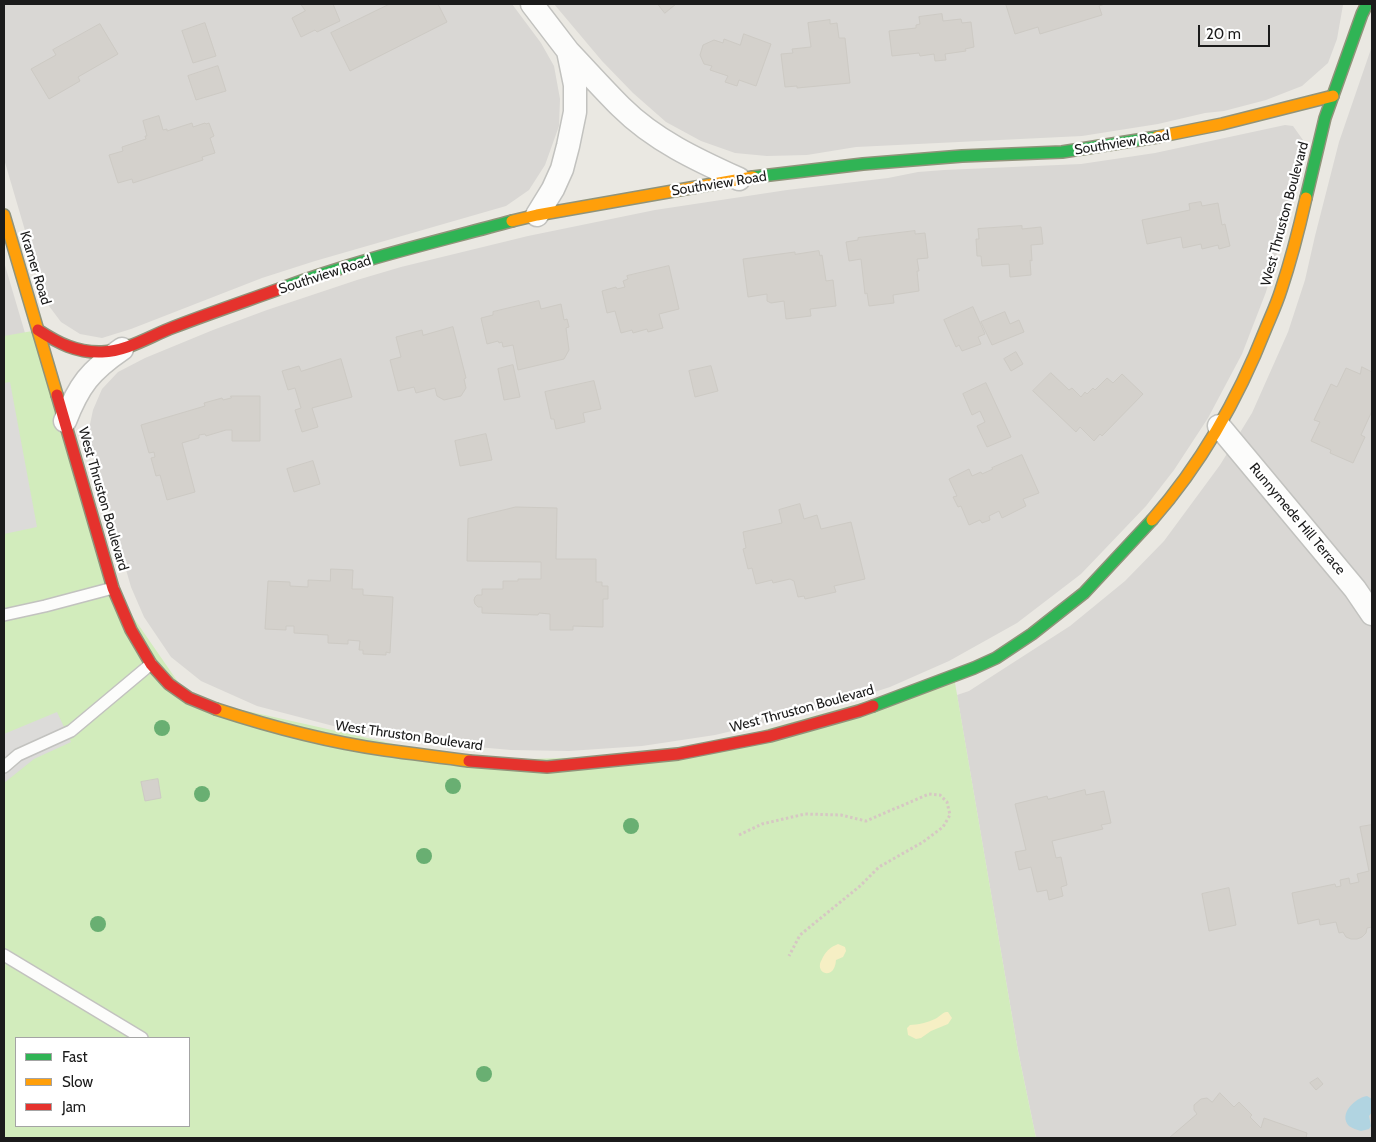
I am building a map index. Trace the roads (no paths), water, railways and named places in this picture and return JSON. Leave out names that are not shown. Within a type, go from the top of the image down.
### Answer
[{"type":"street","points":[[532,4],[568,51],[622,108],[655,135],[698,160],[739,179]]},
{"type":"street","name":"West Thruston Boulevard","points":[[38,330],[114,588],[131,630],[151,664],[169,684],[189,698],[249,720],[310,736],[384,750],[470,761],[547,767],[678,754],[770,736],[859,711],[954,677],[996,658],[1032,634],[1084,593],[1154,518],[1192,468],[1219,426],[1253,361],[1281,292],[1297,237],[1325,118],[1364,7]]},
{"type":"street","points":[[537,216],[553,189],[562,168],[575,112],[575,85],[568,51]]},
{"type":"street","name":"Southview Road","points":[[65,421],[74,398],[88,377],[103,362],[122,349],[173,327],[306,279],[396,252],[537,216],[739,179],[863,164],[962,156],[1062,152],[1149,139],[1198,129],[1332,96]]},
{"type":"street","name":"Kramer Road","points":[[4,215],[38,330]]},
{"type":"street","name":"Southview Road","points":[[38,330],[58,343],[77,350],[102,352],[122,349]]},
{"type":"street","name":"Runnymede Hill Terrace","points":[[1219,426],[1355,589],[1372,614]]},
{"type":"lane","points":[[4,615],[114,588]]},
{"type":"lane","points":[[4,767],[18,755],[71,731],[151,664]]},
{"type":"lane","points":[[4,955],[140,1037]]},
{"type":"water","points":[[1367,1096],[1372,1099],[1372,1112],[1369,1116],[1371,1126],[1369,1129],[1361,1131],[1349,1126],[1345,1117],[1353,1103]]}]
